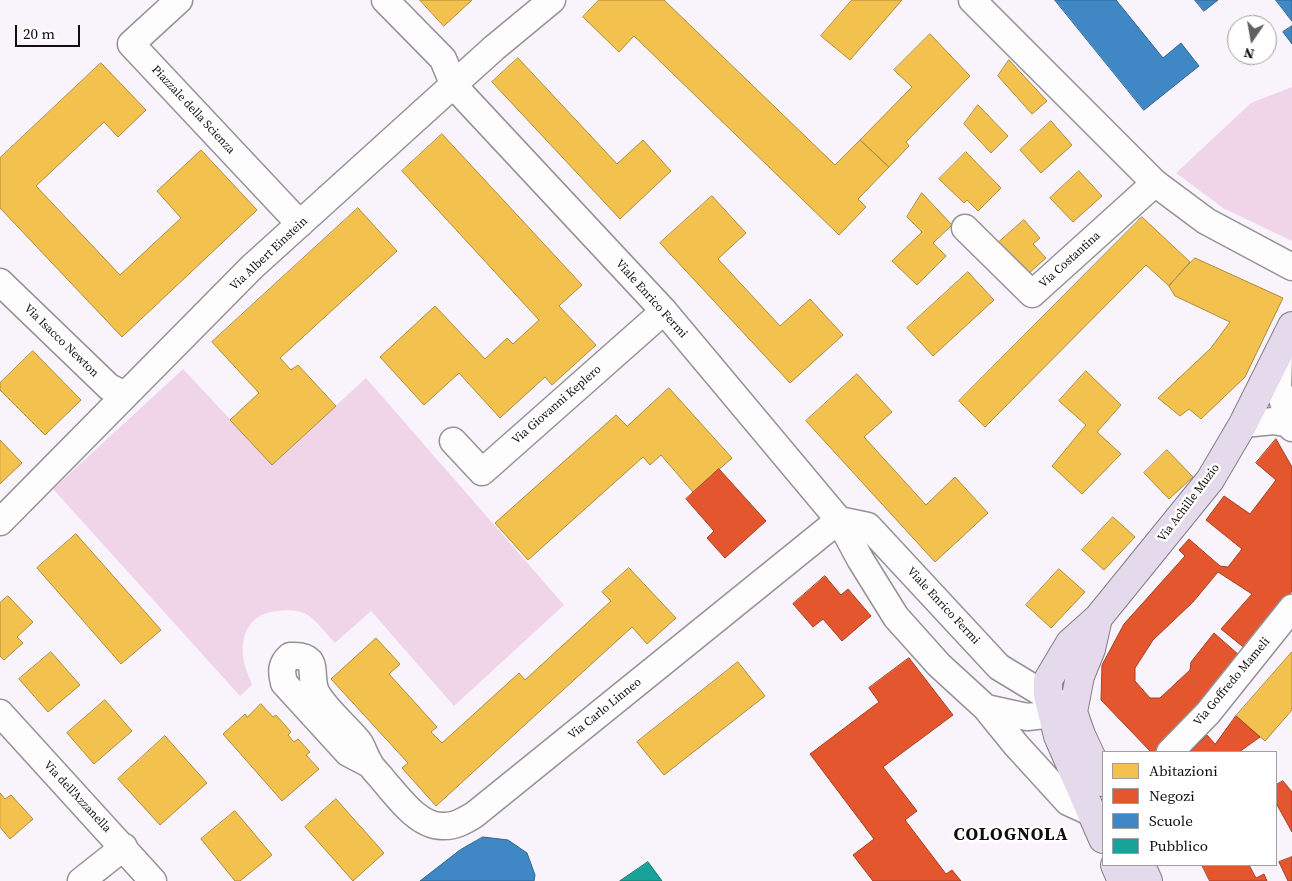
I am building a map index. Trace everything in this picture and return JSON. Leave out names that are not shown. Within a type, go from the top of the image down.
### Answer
[{"type":"main road","name":"Via Achille Muzio","points":[[1058,707],[1048,680],[1057,662],[1070,643],[1098,618],[1210,480],[1243,424],[1292,326]]},
{"type":"main road","points":[[1058,707],[1081,734],[1102,780]]},
{"type":"main road","points":[[1058,707],[1058,736],[1102,837]]},
{"type":"main road","points":[[1115,866],[1122,881]]},
{"type":"main road","points":[[1141,866],[1148,881]]},
{"type":"street","name":"Piazzale della Scienza","points":[[179,0],[131,44],[300,224]]},
{"type":"street","points":[[385,0],[442,59],[454,86]]},
{"type":"street","name":"Via Albert Einstein","points":[[2,517],[252,268],[494,48],[552,0]]},
{"type":"street","points":[[972,0],[1155,183],[1206,221],[1292,268]]},
{"type":"street","name":"Viale Enrico Fermi","points":[[454,86],[664,311],[838,520],[896,617],[939,665],[986,708],[1016,745],[1068,802],[1092,813]]},
{"type":"street","name":"Via Costantina","points":[[965,228],[1032,294],[1155,183]]},
{"type":"street","name":"Via Isacco Newton","points":[[0,282],[109,387],[125,395]]},
{"type":"street","name":"Via Giovanni Keplero","points":[[453,441],[482,472],[664,311]]},
{"type":"street","points":[[1279,355],[1278,387],[1291,426]]},
{"type":"street","points":[[1243,424],[1274,421],[1291,426]]},
{"type":"street","name":"Viale Enrico Fermi","points":[[838,520],[868,526],[999,667],[1058,707]]},
{"type":"street","name":"Via Carlo Linneo","points":[[369,764],[399,798],[419,817],[430,824],[451,826],[461,822],[474,815],[838,520]]},
{"type":"street","name":"Via Goffredo Mameli","points":[[1171,751],[1208,713],[1292,608]]},
{"type":"street","points":[[986,708],[1027,717],[1058,707]]},
{"type":"street","name":"Via dell'Azzanella","points":[[0,713],[153,881]]},
{"type":"street","points":[[81,881],[124,847]]},
{"type":"shaded area","points":[[1292,87],[1292,241],[1223,208],[1176,173],[1251,103]]},
{"type":"shaded area","points":[[183,369],[272,464],[366,378],[564,605],[454,706],[371,611],[335,643],[306,614],[290,610],[269,612],[261,615],[246,631],[243,656],[252,685],[240,696],[53,489]]},
{"type":"building: Abitazioni","points":[[420,0],[472,0],[444,26]]},
{"type":"building: Abitazioni","points":[[599,0],[664,0],[835,165],[860,140],[889,167],[858,199],[866,207],[839,235],[634,36],[619,52],[583,17]]},
{"type":"building: Abitazioni","points":[[852,0],[902,0],[850,60],[821,36]]},
{"type":"building: Abitazioni","points":[[930,34],[970,76],[906,142],[909,146],[889,167],[860,140],[912,87],[894,70]]},
{"type":"building: Abitazioni","points":[[518,58],[617,164],[643,140],[671,171],[620,219],[492,82]]},
{"type":"building: Abitazioni","points":[[1009,60],[1047,101],[1032,114],[998,76]]},
{"type":"building: Abitazioni","points":[[101,63],[146,110],[118,137],[104,122],[36,186],[120,275],[181,218],[157,191],[201,150],[257,210],[122,337],[0,208],[0,158]]},
{"type":"building: Abitazioni","points":[[978,105],[1008,136],[991,153],[964,124]]},
{"type":"building: Abitazioni","points":[[1051,121],[1072,145],[1041,173],[1020,150]]},
{"type":"building: Abitazioni","points":[[442,134],[582,285],[559,306],[596,345],[552,385],[545,377],[500,418],[459,373],[424,405],[380,357],[435,306],[485,359],[507,338],[513,344],[539,320],[402,171]]},
{"type":"building: Abitazioni","points":[[966,152],[1001,188],[978,211],[967,200],[964,203],[939,179]]},
{"type":"building: Abitazioni","points":[[1079,171],[1102,196],[1073,222],[1050,198]]},
{"type":"building: Abitazioni","points":[[922,193],[952,225],[933,243],[946,256],[917,285],[892,261],[922,232],[907,217]]},
{"type":"building: Abitazioni","points":[[712,196],[746,233],[718,259],[780,326],[810,299],[843,335],[790,383],[660,243]]},
{"type":"building: Abitazioni","points":[[358,208],[397,251],[280,358],[291,370],[298,365],[336,406],[272,465],[230,420],[259,393],[212,342]]},
{"type":"building: Abitazioni","points":[[1142,217],[1190,262],[1169,286],[1146,265],[985,427],[959,401]]},
{"type":"building: Abitazioni","points":[[1024,220],[1040,238],[1033,244],[1046,258],[1028,274],[998,243]]},
{"type":"building: Abitazioni","points":[[1195,258],[1283,298],[1245,377],[1201,419],[1189,409],[1180,416],[1158,398],[1211,348],[1230,322],[1175,296],[1169,286]]},
{"type":"building: Abitazioni","points":[[968,272],[994,300],[933,356],[907,328]]},
{"type":"building: Abitazioni","points":[[33,351],[81,400],[45,435],[0,390],[0,383]]},
{"type":"building: Abitazioni","points":[[1086,371],[1121,405],[1097,432],[1121,454],[1082,494],[1052,466],[1086,425],[1059,401]]},
{"type":"building: Abitazioni","points":[[857,374],[892,412],[864,437],[926,505],[955,477],[988,513],[935,562],[806,421]]},
{"type":"building: Abitazioni","points":[[669,388],[732,458],[693,492],[661,455],[650,465],[643,457],[528,560],[495,523],[616,415],[627,426]]},
{"type":"building: Abitazioni","points":[[0,440],[22,463],[0,484]]},
{"type":"building: Abitazioni","points":[[1167,450],[1193,477],[1169,499],[1144,473]]},
{"type":"building: Abitazioni","points":[[1113,517],[1135,537],[1104,570],[1082,550]]},
{"type":"building: Abitazioni","points":[[76,534],[161,630],[121,664],[37,568]]},
{"type":"building: Abitazioni","points":[[629,568],[676,618],[647,644],[632,627],[436,806],[402,768],[408,763],[331,679],[376,638],[400,664],[389,674],[437,727],[431,732],[442,743],[519,673],[525,680],[611,601],[602,592]]},
{"type":"building: Abitazioni","points":[[1059,569],[1085,592],[1051,628],[1026,605]]},
{"type":"building: Abitazioni","points":[[8,596],[33,622],[17,637],[23,643],[4,660],[0,656],[0,603]]},
{"type":"building: Abitazioni","points":[[51,652],[80,685],[48,712],[19,679]]},
{"type":"building: Abitazioni","points":[[1292,652],[1292,710],[1265,741],[1236,716]]},
{"type":"building: Abitazioni","points":[[738,662],[765,696],[664,775],[637,742]]},
{"type":"building: Abitazioni","points":[[105,700],[132,731],[94,764],[67,733]]},
{"type":"building: Abitazioni","points":[[261,704],[273,717],[276,715],[291,732],[288,735],[294,742],[298,739],[310,752],[306,755],[319,769],[282,801],[223,734],[245,714],[247,717]]},
{"type":"building: Abitazioni","points":[[165,736],[207,783],[160,825],[118,779]]},
{"type":"building: Abitazioni","points":[[0,793],[5,799],[11,795],[33,819],[10,839],[0,827]]},
{"type":"building: Abitazioni","points":[[336,799],[384,853],[353,881],[305,827]]},
{"type":"building: Abitazioni","points":[[235,811],[272,855],[240,881],[235,881],[201,839]]},
{"type":"building: Negozi","points":[[1276,439],[1292,467],[1292,591],[1247,650],[1221,629],[1252,594],[1218,572],[1193,602],[1153,640],[1135,668],[1135,681],[1150,698],[1160,698],[1190,670],[1191,662],[1214,633],[1239,655],[1194,717],[1158,751],[1150,751],[1101,700],[1102,665],[1124,624],[1185,556],[1179,550],[1189,539],[1220,566],[1228,567],[1242,549],[1206,520],[1224,496],[1250,514],[1276,480],[1256,463]]},
{"type":"building: Negozi","points":[[719,469],[766,521],[725,558],[707,538],[714,531],[686,499]]},
{"type":"building: Negozi","points":[[825,576],[841,595],[848,589],[871,616],[842,641],[823,619],[813,627],[793,604]]},
{"type":"building: Negozi","points":[[909,658],[953,715],[883,767],[917,811],[905,820],[946,874],[952,870],[961,881],[873,881],[853,855],[874,839],[810,754],[879,702],[869,688]]},
{"type":"building: Negozi","points":[[1236,716],[1260,737],[1240,751],[1191,751],[1207,735],[1215,744]]},
{"type":"building: Negozi","points":[[1283,781],[1292,792],[1292,832],[1277,805],[1277,784]]},
{"type":"building: Negozi","points":[[1292,857],[1292,881],[1288,881],[1279,862]]},
{"type":"building: Negozi","points":[[1202,866],[1250,866],[1256,878],[1264,874],[1267,881],[1210,881]]},
{"type":"building: Scuole","points":[[1055,0],[1116,0],[1163,58],[1181,43],[1199,66],[1144,110]]},
{"type":"building: Scuole","points":[[1195,0],[1218,0],[1204,11]]},
{"type":"building: Scuole","points":[[1276,0],[1292,0],[1292,21]]},
{"type":"building: Scuole","points":[[1292,26],[1292,44],[1283,32]]},
{"type":"building: Scuole","points":[[483,837],[508,840],[527,853],[535,875],[534,881],[420,881],[460,850]]},
{"type":"building: Pubblico","points":[[648,862],[662,881],[620,881]]},
{"type":"district","name":"COLOGNOLA","points":[[1011,835]]}]
